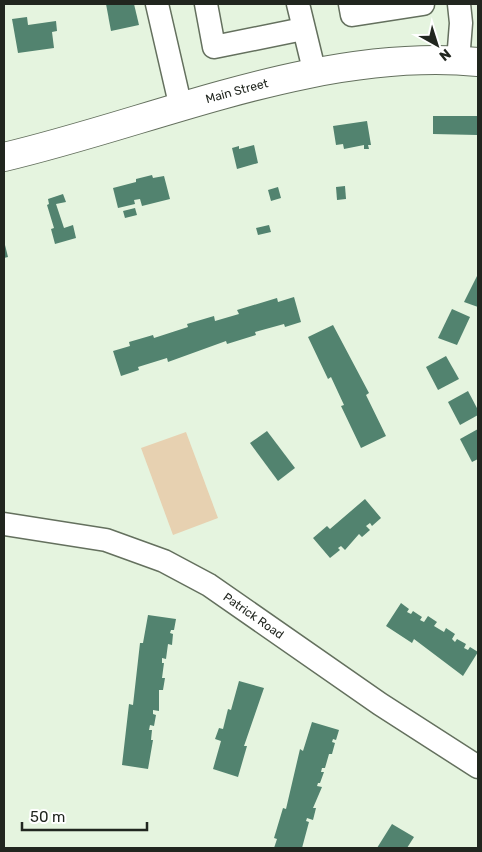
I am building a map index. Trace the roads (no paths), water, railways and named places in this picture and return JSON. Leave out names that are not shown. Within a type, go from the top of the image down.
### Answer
[{"type":"main road","name":"Main Street","points":[[4,157],[181,108],[315,74],[377,62],[468,61]]},
{"type":"street","points":[[157,4],[181,108]]},
{"type":"street","points":[[206,4],[214,47],[303,29]]},
{"type":"street","points":[[298,4],[315,74]]},
{"type":"street","points":[[350,4],[352,15],[423,4]]},
{"type":"street","points":[[459,4],[468,61]]},
{"type":"street","name":"Patrick Road","points":[[4,524],[54,530],[106,540],[170,564],[209,585],[380,704],[478,767]]}]
